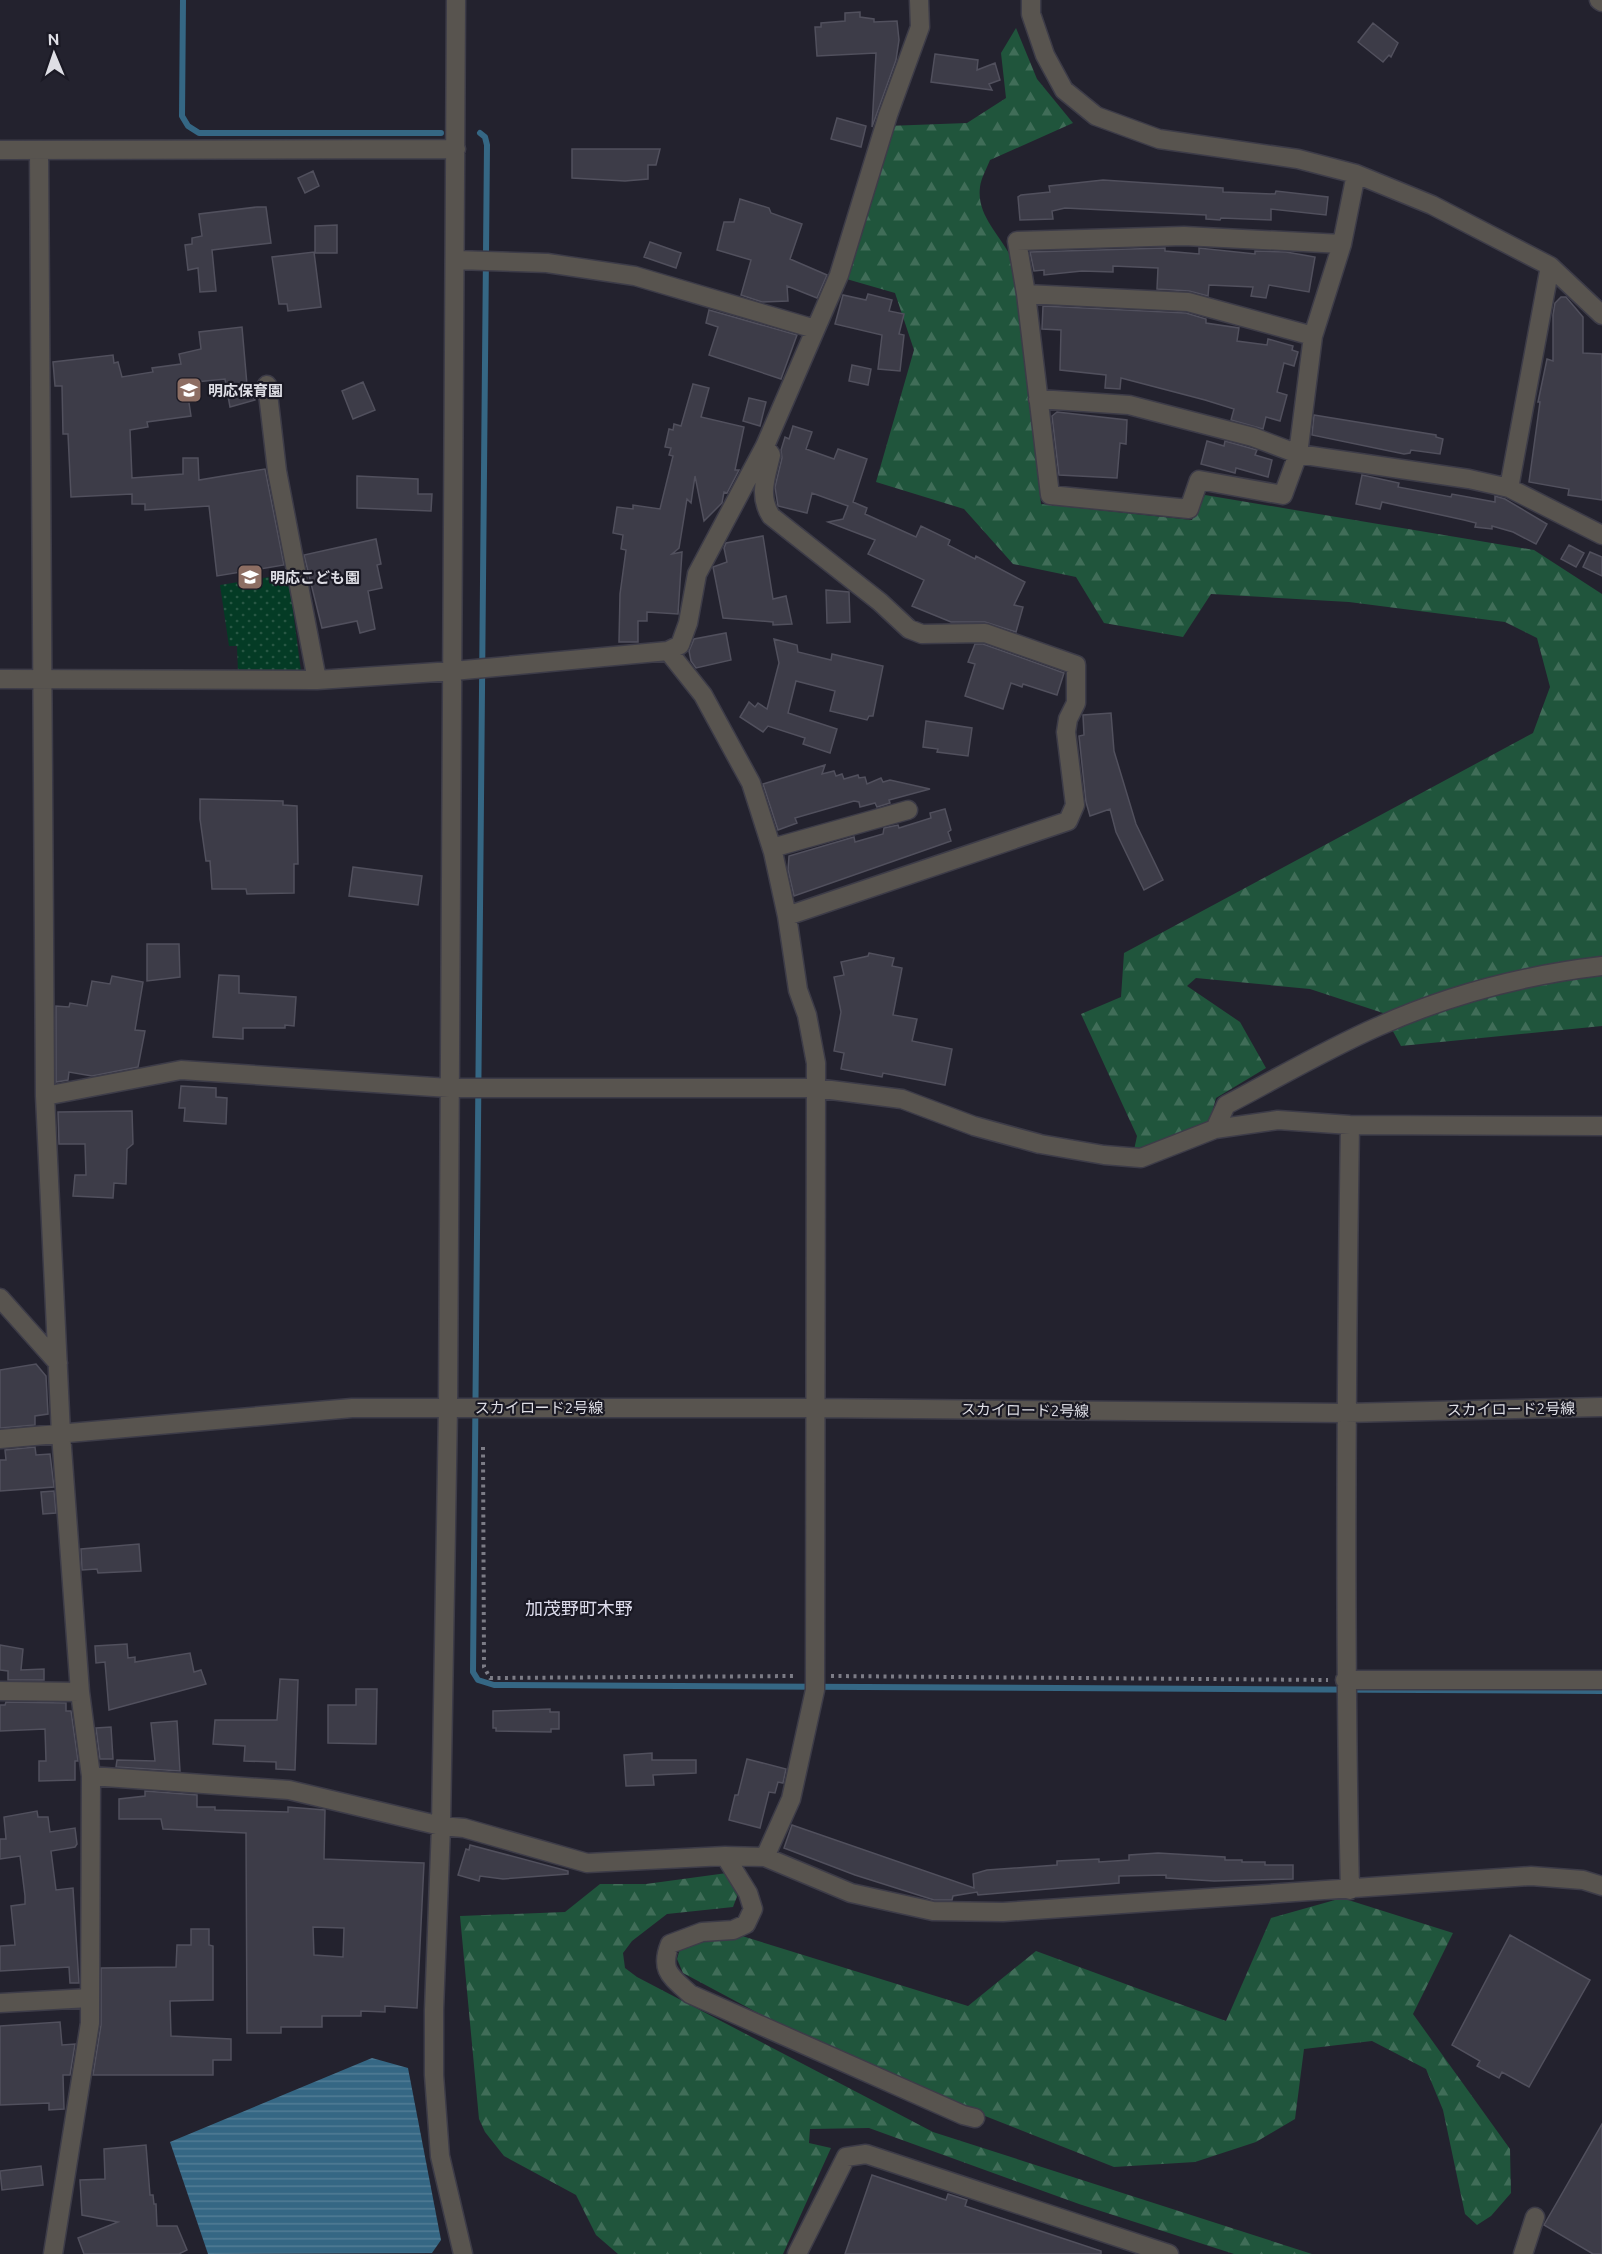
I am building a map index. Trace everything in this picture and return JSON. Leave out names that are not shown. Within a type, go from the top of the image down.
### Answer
[{"type":"street","points":[[456,0],[449,1088],[457,1407],[434,2010],[434,2075],[440,2156],[464,2254]]},
{"type":"street","points":[[0,679],[40,677],[317,680],[453,671],[668,651],[680,645],[688,623],[697,574],[765,446],[839,275],[888,115],[920,27],[919,0]]},
{"type":"street","points":[[1031,0],[1031,14],[1044,55],[1064,90],[1096,116],[1159,139],[1298,159],[1356,174],[1432,205],[1550,266],[1602,315]]},
{"type":"street","points":[[0,150],[456,149]]},
{"type":"street","points":[[39,150],[40,677],[45,1096],[61,1434],[80,1692],[91,1776],[90,2023],[53,2254]]},
{"type":"street","points":[[1342,244],[1184,236],[1017,241],[1026,294],[1050,495],[1189,510],[1199,480],[1283,495],[1298,454],[1313,336],[1342,244],[1356,174]]},
{"type":"street","points":[[456,260],[547,263],[635,276],[815,329]]},
{"type":"street","points":[[1509,488],[1550,266]]},
{"type":"street","points":[[1026,294],[1188,302],[1313,336]]},
{"type":"street","points":[[267,385],[277,471],[317,680]]},
{"type":"street","points":[[1038,399],[1129,405],[1253,437],[1298,454],[1469,479],[1509,488],[1602,535]]},
{"type":"street","points":[[765,446],[771,455],[763,489],[763,505],[771,516],[880,602],[909,629],[921,634],[985,633],[1076,665],[1076,703],[1068,718],[1066,732],[1075,805],[1068,821],[787,916]]},
{"type":"street","points":[[668,651],[703,695],[751,783],[772,848],[787,916],[798,990],[807,1015],[816,1063],[815,1682],[791,1799],[765,1857]]},
{"type":"street","points":[[772,848],[908,810]]},
{"type":"street","points":[[1215,1129],[1226,1105],[1375,1028],[1448,1000],[1545,973],[1602,966]]},
{"type":"street","points":[[45,1096],[182,1070],[449,1088],[815,1088],[902,1099],[974,1126],[1040,1144],[1104,1155],[1141,1158],[1215,1129],[1278,1120],[1350,1125],[1602,1125]]},
{"type":"street","points":[[1350,1125],[1345,1413],[1345,1687],[1350,1890]]},
{"type":"street","points":[[0,1298],[58,1363]]},
{"type":"street","name":"スカイロード2号線","points":[[0,1439],[352,1408],[816,1408],[1345,1413],[1602,1407]]},
{"type":"street","points":[[1345,1687],[1602,1680]]},
{"type":"street","points":[[0,1691],[80,1692]]},
{"type":"street","points":[[91,1776],[289,1790],[441,1826],[464,1828],[587,1863],[725,1856],[765,1857],[851,1893],[933,1911],[1003,1911],[1350,1890],[1532,1876],[1583,1880],[1602,1886]]},
{"type":"street","points":[[725,1856],[748,1893],[753,1909],[746,1924],[733,1930],[702,1932],[670,1944],[665,1957],[668,1973],[690,1994],[963,2115],[975,2118]]},
{"type":"street","points":[[0,2002],[89,1998]]},
{"type":"street","points":[[796,2254],[846,2157],[866,2154],[1169,2254]]},
{"type":"street","points":[[1523,2254],[1535,2217]]},
{"type":"path","points":[[483,1447],[484,1667],[490,1678],[1345,1687]]},
{"type":"green space","points":[[1016,28],[1037,79],[1073,123],[990,160],[980,187],[980,198],[986,218],[1014,264],[1041,504],[1192,520],[1205,495],[1534,550],[1602,594],[1602,1026],[1401,1046],[1383,1013],[1310,989],[1196,978],[1187,986],[1240,1022],[1266,1068],[1216,1098],[1209,1124],[1134,1150],[1137,1136],[1081,1014],[1121,997],[1124,953],[1533,733],[1550,687],[1537,638],[1505,622],[1349,602],[1211,594],[1183,637],[1104,623],[1076,577],[1013,564],[964,509],[876,482],[914,350],[895,293],[843,278],[887,126],[967,123],[1006,98],[1001,53]]},
{"type":"green space","points":[[288,574],[301,671],[238,672],[237,646],[229,646],[220,585]]},
{"type":"green space","points":[[727,1873],[738,1894],[733,1907],[667,1914],[632,1941],[623,1953],[625,1968],[637,1977],[933,2132],[1312,2254],[1234,2254],[1079,2204],[869,2128],[810,2129],[809,2143],[831,2148],[783,2254],[618,2254],[596,2235],[576,2195],[504,2156],[485,2132],[479,2119],[460,1916],[565,1912],[600,1884],[646,1884]]},
{"type":"green space","points":[[1342,1898],[1453,1933],[1413,2014],[1510,2149],[1511,2193],[1491,2216],[1477,2225],[1465,2214],[1443,2110],[1426,2069],[1372,2041],[1304,2049],[1295,2119],[1256,2142],[1195,2162],[1114,2167],[853,2064],[683,1973],[677,1959],[681,1945],[696,1937],[742,1936],[968,2006],[1036,1951],[1226,2021],[1271,1918]]},
{"type":"water","points":[[372,2058],[408,2068],[441,2240],[432,2253],[208,2254],[170,2142]]},
{"type":"building","points":[[860,12],[860,17],[874,19],[874,22],[897,21],[899,40],[896,60],[872,127],[876,53],[817,56],[815,27],[821,27],[821,23],[845,21],[845,13]]},
{"type":"building","points":[[1373,23],[1398,43],[1391,57],[1389,55],[1383,62],[1358,42]]},
{"type":"building","points":[[935,54],[978,60],[977,70],[995,63],[1000,80],[989,84],[992,90],[931,82]]},
{"type":"building","points":[[837,118],[866,126],[861,147],[831,139]]},
{"type":"building","points":[[572,149],[660,149],[656,165],[648,165],[648,179],[625,181],[572,178]]},
{"type":"building","points":[[313,171],[319,186],[305,193],[298,178]]},
{"type":"building","points":[[1103,180],[1223,188],[1223,192],[1275,194],[1276,191],[1328,197],[1326,215],[1271,209],[1271,220],[1221,218],[1220,220],[1206,219],[1206,215],[1065,208],[1052,211],[1053,219],[1020,220],[1018,197],[1021,195],[1050,192],[1049,186]]},
{"type":"building","points":[[740,199],[769,208],[771,213],[802,224],[790,259],[827,275],[817,298],[787,286],[788,301],[762,302],[741,295],[751,260],[717,250],[724,222],[734,222]]},
{"type":"building","points":[[266,207],[271,243],[212,250],[216,291],[200,292],[198,268],[188,270],[185,245],[192,244],[192,238],[202,236],[199,214]]},
{"type":"building","points":[[337,225],[337,253],[315,253],[315,226]]},
{"type":"building","points":[[650,242],[681,253],[676,268],[644,257]]},
{"type":"building","points":[[1165,248],[1165,251],[1199,254],[1199,248],[1255,254],[1255,251],[1286,252],[1315,257],[1309,292],[1269,285],[1266,298],[1251,296],[1253,287],[1209,285],[1208,296],[1189,291],[1157,289],[1158,268],[1113,266],[1113,272],[1082,271],[1044,275],[1044,270],[1034,271],[1030,252]]},
{"type":"building","points":[[314,252],[321,307],[288,311],[287,304],[279,304],[272,257]]},
{"type":"building","points":[[868,294],[892,300],[889,311],[904,314],[899,334],[904,335],[900,371],[878,369],[882,335],[835,324],[843,295],[866,300]]},
{"type":"building","points":[[1561,297],[1566,297],[1583,317],[1583,353],[1602,354],[1602,500],[1568,495],[1569,489],[1529,482],[1540,402],[1538,402],[1547,359],[1553,361],[1555,303]]},
{"type":"building","points":[[1043,306],[1186,313],[1206,319],[1206,323],[1239,328],[1237,341],[1267,345],[1268,339],[1293,346],[1292,350],[1298,352],[1294,366],[1284,363],[1277,392],[1287,395],[1280,421],[1266,417],[1263,429],[1231,420],[1234,409],[1205,400],[1121,378],[1120,389],[1105,388],[1106,375],[1060,370],[1061,330],[1042,329]]},
{"type":"building","points":[[709,310],[797,335],[781,379],[709,355],[718,327],[706,323]]},
{"type":"building","points":[[242,327],[247,385],[252,384],[255,400],[230,407],[225,379],[186,383],[191,416],[147,422],[148,427],[130,430],[132,478],[183,474],[183,458],[198,458],[199,480],[265,469],[284,565],[217,576],[209,506],[145,510],[145,504],[132,504],[132,494],[71,497],[68,434],[63,434],[62,386],[55,386],[53,362],[113,355],[114,363],[118,362],[122,377],[153,372],[152,368],[181,364],[179,354],[201,349],[199,332]]},
{"type":"building","points":[[852,365],[871,369],[868,385],[849,381]]},
{"type":"building","points":[[363,382],[375,410],[353,419],[342,391]]},
{"type":"building","points":[[693,384],[709,388],[701,417],[744,427],[735,470],[739,470],[727,493],[724,492],[722,503],[704,521],[695,476],[691,503],[687,499],[679,548],[672,554],[682,552],[678,614],[647,612],[647,621],[638,621],[638,642],[619,642],[620,594],[626,550],[621,549],[623,535],[613,533],[617,507],[633,509],[633,505],[660,509],[673,456],[669,455],[671,448],[665,447],[669,429],[673,430],[674,424],[681,426]]},
{"type":"building","points":[[749,398],[766,402],[760,426],[743,421]]},
{"type":"building","points":[[1057,412],[1127,420],[1126,444],[1120,443],[1117,478],[1059,475],[1052,416]]},
{"type":"building","points":[[1314,415],[1436,435],[1443,439],[1440,454],[1411,450],[1410,453],[1404,454],[1312,435]]},
{"type":"building","points":[[793,426],[812,432],[806,449],[834,459],[838,449],[867,459],[853,502],[867,508],[865,514],[916,537],[921,526],[950,540],[948,545],[975,559],[976,556],[1025,582],[1014,605],[1023,607],[1016,632],[985,622],[951,622],[912,606],[924,580],[868,554],[875,540],[828,522],[843,519],[848,506],[812,493],[807,513],[778,506],[775,487],[782,458],[781,450],[785,437],[789,439]]},
{"type":"building","points":[[1207,441],[1224,446],[1225,441],[1257,450],[1255,455],[1272,460],[1268,477],[1236,468],[1235,473],[1201,464]]},
{"type":"building","points":[[1362,475],[1399,483],[1398,487],[1451,497],[1452,494],[1495,502],[1495,496],[1505,499],[1547,524],[1536,544],[1513,532],[1492,526],[1492,529],[1475,527],[1476,523],[1382,502],[1380,509],[1356,504]]},
{"type":"building","points":[[357,476],[418,479],[418,494],[432,494],[431,511],[357,508]]},
{"type":"building","points":[[763,536],[773,599],[786,596],[792,624],[773,625],[773,622],[723,618],[713,567],[727,562],[724,548],[726,543]]},
{"type":"building","points":[[376,539],[381,564],[377,565],[382,588],[368,591],[375,629],[360,633],[357,621],[322,628],[304,555]]},
{"type":"building","points":[[1569,545],[1584,553],[1576,567],[1561,559]]},
{"type":"building","points":[[1590,552],[1602,557],[1602,576],[1583,567]]},
{"type":"building","points":[[826,590],[849,592],[850,622],[827,623]]},
{"type":"building","points":[[726,633],[731,660],[696,668],[691,661],[689,651],[694,639]]},
{"type":"building","points":[[774,639],[797,645],[798,652],[831,660],[832,654],[883,666],[873,716],[869,716],[867,720],[830,711],[835,691],[796,681],[788,713],[837,729],[830,753],[803,744],[805,738],[768,726],[763,732],[740,717],[749,702],[755,707],[758,703],[767,709],[779,663]]},
{"type":"building","points":[[975,644],[983,644],[1064,673],[1057,695],[1023,684],[1022,687],[1011,683],[1003,709],[965,696],[975,664],[968,662]]},
{"type":"building","points":[[1111,713],[1114,751],[1136,824],[1163,880],[1144,890],[1116,832],[1110,809],[1090,816],[1086,802],[1079,736],[1084,735],[1083,715]]},
{"type":"building","points":[[926,721],[972,728],[968,756],[937,752],[938,749],[923,747]]},
{"type":"building","points":[[825,765],[822,774],[834,771],[836,776],[842,774],[844,779],[858,775],[859,778],[865,777],[867,784],[881,778],[883,782],[890,780],[930,789],[889,800],[890,803],[877,807],[875,803],[860,807],[859,802],[854,801],[795,818],[797,823],[778,830],[763,784]]},
{"type":"building","points":[[200,799],[283,801],[283,805],[297,806],[298,864],[294,864],[294,893],[247,894],[246,889],[212,889],[210,861],[206,861],[200,819]]},
{"type":"building","points":[[945,809],[951,830],[948,832],[951,841],[794,896],[788,870],[789,856],[854,837],[855,842],[883,834],[884,828],[898,825],[899,828],[931,818],[930,813]]},
{"type":"building","points":[[353,867],[422,876],[418,905],[349,896]]},
{"type":"building","points":[[147,944],[179,944],[180,977],[147,981]]},
{"type":"building","points":[[869,953],[894,958],[892,966],[902,968],[893,1015],[917,1019],[912,1041],[952,1049],[945,1085],[883,1073],[882,1077],[841,1069],[844,1053],[834,1051],[841,1012],[834,977],[844,975],[841,962],[868,956]]},
{"type":"building","points":[[219,975],[239,976],[239,993],[296,997],[294,1026],[243,1028],[243,1039],[213,1037]]},
{"type":"building","points":[[112,976],[143,982],[135,1030],[145,1031],[138,1067],[92,1076],[69,1072],[68,1080],[56,1082],[56,1006],[69,1007],[70,1003],[87,1006],[92,981],[110,984]]},
{"type":"building","points":[[181,1086],[216,1088],[216,1097],[227,1098],[226,1124],[184,1121],[185,1108],[179,1108]]},
{"type":"building","points":[[132,1111],[133,1144],[127,1149],[126,1184],[114,1183],[113,1198],[73,1196],[75,1175],[86,1175],[85,1144],[59,1144],[58,1112]]},
{"type":"building","points":[[36,1364],[46,1376],[48,1414],[35,1416],[35,1425],[0,1428],[0,1370]]},
{"type":"building","points":[[35,1447],[36,1455],[50,1454],[54,1487],[0,1491],[0,1460],[6,1460],[5,1450]]},
{"type":"building","points":[[54,1491],[56,1513],[43,1514],[41,1492]]},
{"type":"building","points":[[139,1544],[141,1571],[98,1573],[97,1569],[82,1570],[81,1549]]},
{"type":"building","points":[[127,1644],[128,1658],[135,1657],[135,1662],[190,1653],[194,1672],[201,1670],[206,1684],[109,1710],[105,1662],[96,1663],[95,1646]]},
{"type":"building","points":[[0,1645],[23,1649],[21,1670],[44,1669],[44,1680],[8,1680],[8,1671],[0,1670]]},
{"type":"building","points":[[280,1679],[298,1680],[295,1770],[276,1769],[276,1762],[244,1761],[245,1746],[213,1744],[215,1720],[277,1720]]},
{"type":"building","points":[[356,1689],[377,1689],[376,1744],[328,1743],[328,1705],[356,1705]]},
{"type":"building","points":[[6,1702],[66,1703],[66,1711],[71,1711],[78,1761],[75,1761],[75,1780],[39,1781],[39,1761],[46,1761],[45,1729],[0,1731],[0,1705],[5,1705]]},
{"type":"building","points":[[550,1709],[550,1712],[559,1712],[559,1729],[551,1729],[551,1732],[496,1731],[496,1728],[493,1728],[493,1711]]},
{"type":"building","points":[[177,1721],[180,1771],[116,1767],[117,1760],[155,1761],[151,1723]]},
{"type":"building","points":[[111,1727],[113,1759],[100,1759],[96,1728]]},
{"type":"building","points":[[652,1753],[652,1760],[696,1760],[696,1773],[653,1775],[654,1785],[626,1786],[624,1755]]},
{"type":"building","points":[[747,1759],[786,1769],[783,1783],[778,1782],[775,1793],[769,1792],[760,1828],[729,1820]]},
{"type":"building","points":[[145,1791],[197,1795],[197,1807],[215,1807],[215,1810],[288,1812],[288,1807],[325,1810],[324,1859],[424,1863],[417,2008],[385,2006],[385,2012],[361,2011],[361,2016],[322,2016],[322,2027],[281,2027],[281,2033],[247,2033],[246,1833],[163,1829],[161,1819],[119,1819],[119,1799],[145,1796]],"holes":[[[313,1927],[344,1928],[343,1957],[314,1955]]]},
{"type":"building","points":[[37,1811],[38,1817],[48,1817],[50,1832],[75,1828],[77,1844],[75,1847],[51,1851],[56,1890],[73,1888],[79,1983],[70,1983],[69,1967],[0,1971],[0,1946],[15,1945],[11,1906],[25,1904],[20,1856],[0,1859],[0,1839],[6,1839],[4,1817]]},
{"type":"building","points":[[792,1825],[974,1888],[973,1874],[987,1870],[1057,1865],[1057,1861],[1129,1860],[1129,1855],[1158,1853],[1225,1857],[1225,1860],[1265,1862],[1265,1865],[1293,1865],[1293,1879],[1214,1881],[1166,1878],[1166,1875],[1119,1876],[1119,1883],[978,1895],[977,1892],[953,1896],[952,1900],[934,1900],[855,1875],[784,1848]]},
{"type":"building","points":[[470,1845],[568,1871],[568,1874],[503,1879],[480,1876],[479,1881],[458,1875],[466,1849],[469,1850]]},
{"type":"building","points":[[191,1929],[209,1929],[209,1945],[213,1946],[213,2000],[170,2001],[171,2036],[231,2039],[231,2060],[213,2060],[213,2075],[93,2075],[101,2025],[101,1968],[176,1967],[177,1945],[191,1945]]},
{"type":"building","points":[[1510,1935],[1590,1980],[1529,2087],[1502,2072],[1499,2078],[1477,2066],[1480,2061],[1452,2045]]},
{"type":"building","points":[[60,2022],[62,2045],[75,2044],[70,2075],[63,2075],[64,2109],[49,2110],[49,2103],[0,2105],[0,2026]]},
{"type":"building","points":[[1602,2124],[1602,2254],[1593,2254],[1544,2225]]},
{"type":"building","points":[[146,2145],[150,2195],[153,2195],[154,2204],[156,2204],[157,2226],[177,2226],[187,2250],[179,2254],[84,2254],[78,2238],[118,2222],[82,2215],[80,2180],[105,2179],[104,2149]]},
{"type":"building","points":[[41,2166],[43,2185],[2,2190],[0,2171]]},
{"type":"building","points":[[872,2175],[946,2200],[948,2194],[967,2200],[965,2206],[1101,2251],[1101,2254],[845,2254]]},
{"type":"waterway","points":[[183,0],[182,116],[188,126],[199,133],[441,133]]},
{"type":"waterway","points":[[480,133],[485,137],[487,145],[473,1672],[478,1680],[494,1685],[1602,1691]]},
{"type":"place","name":"明応保育園","points":[[189,390]]},
{"type":"place","name":"明応こども園","points":[[250,577]]},
{"type":"district","name":"加茂野町木野","points":[[579,1608]]}]
